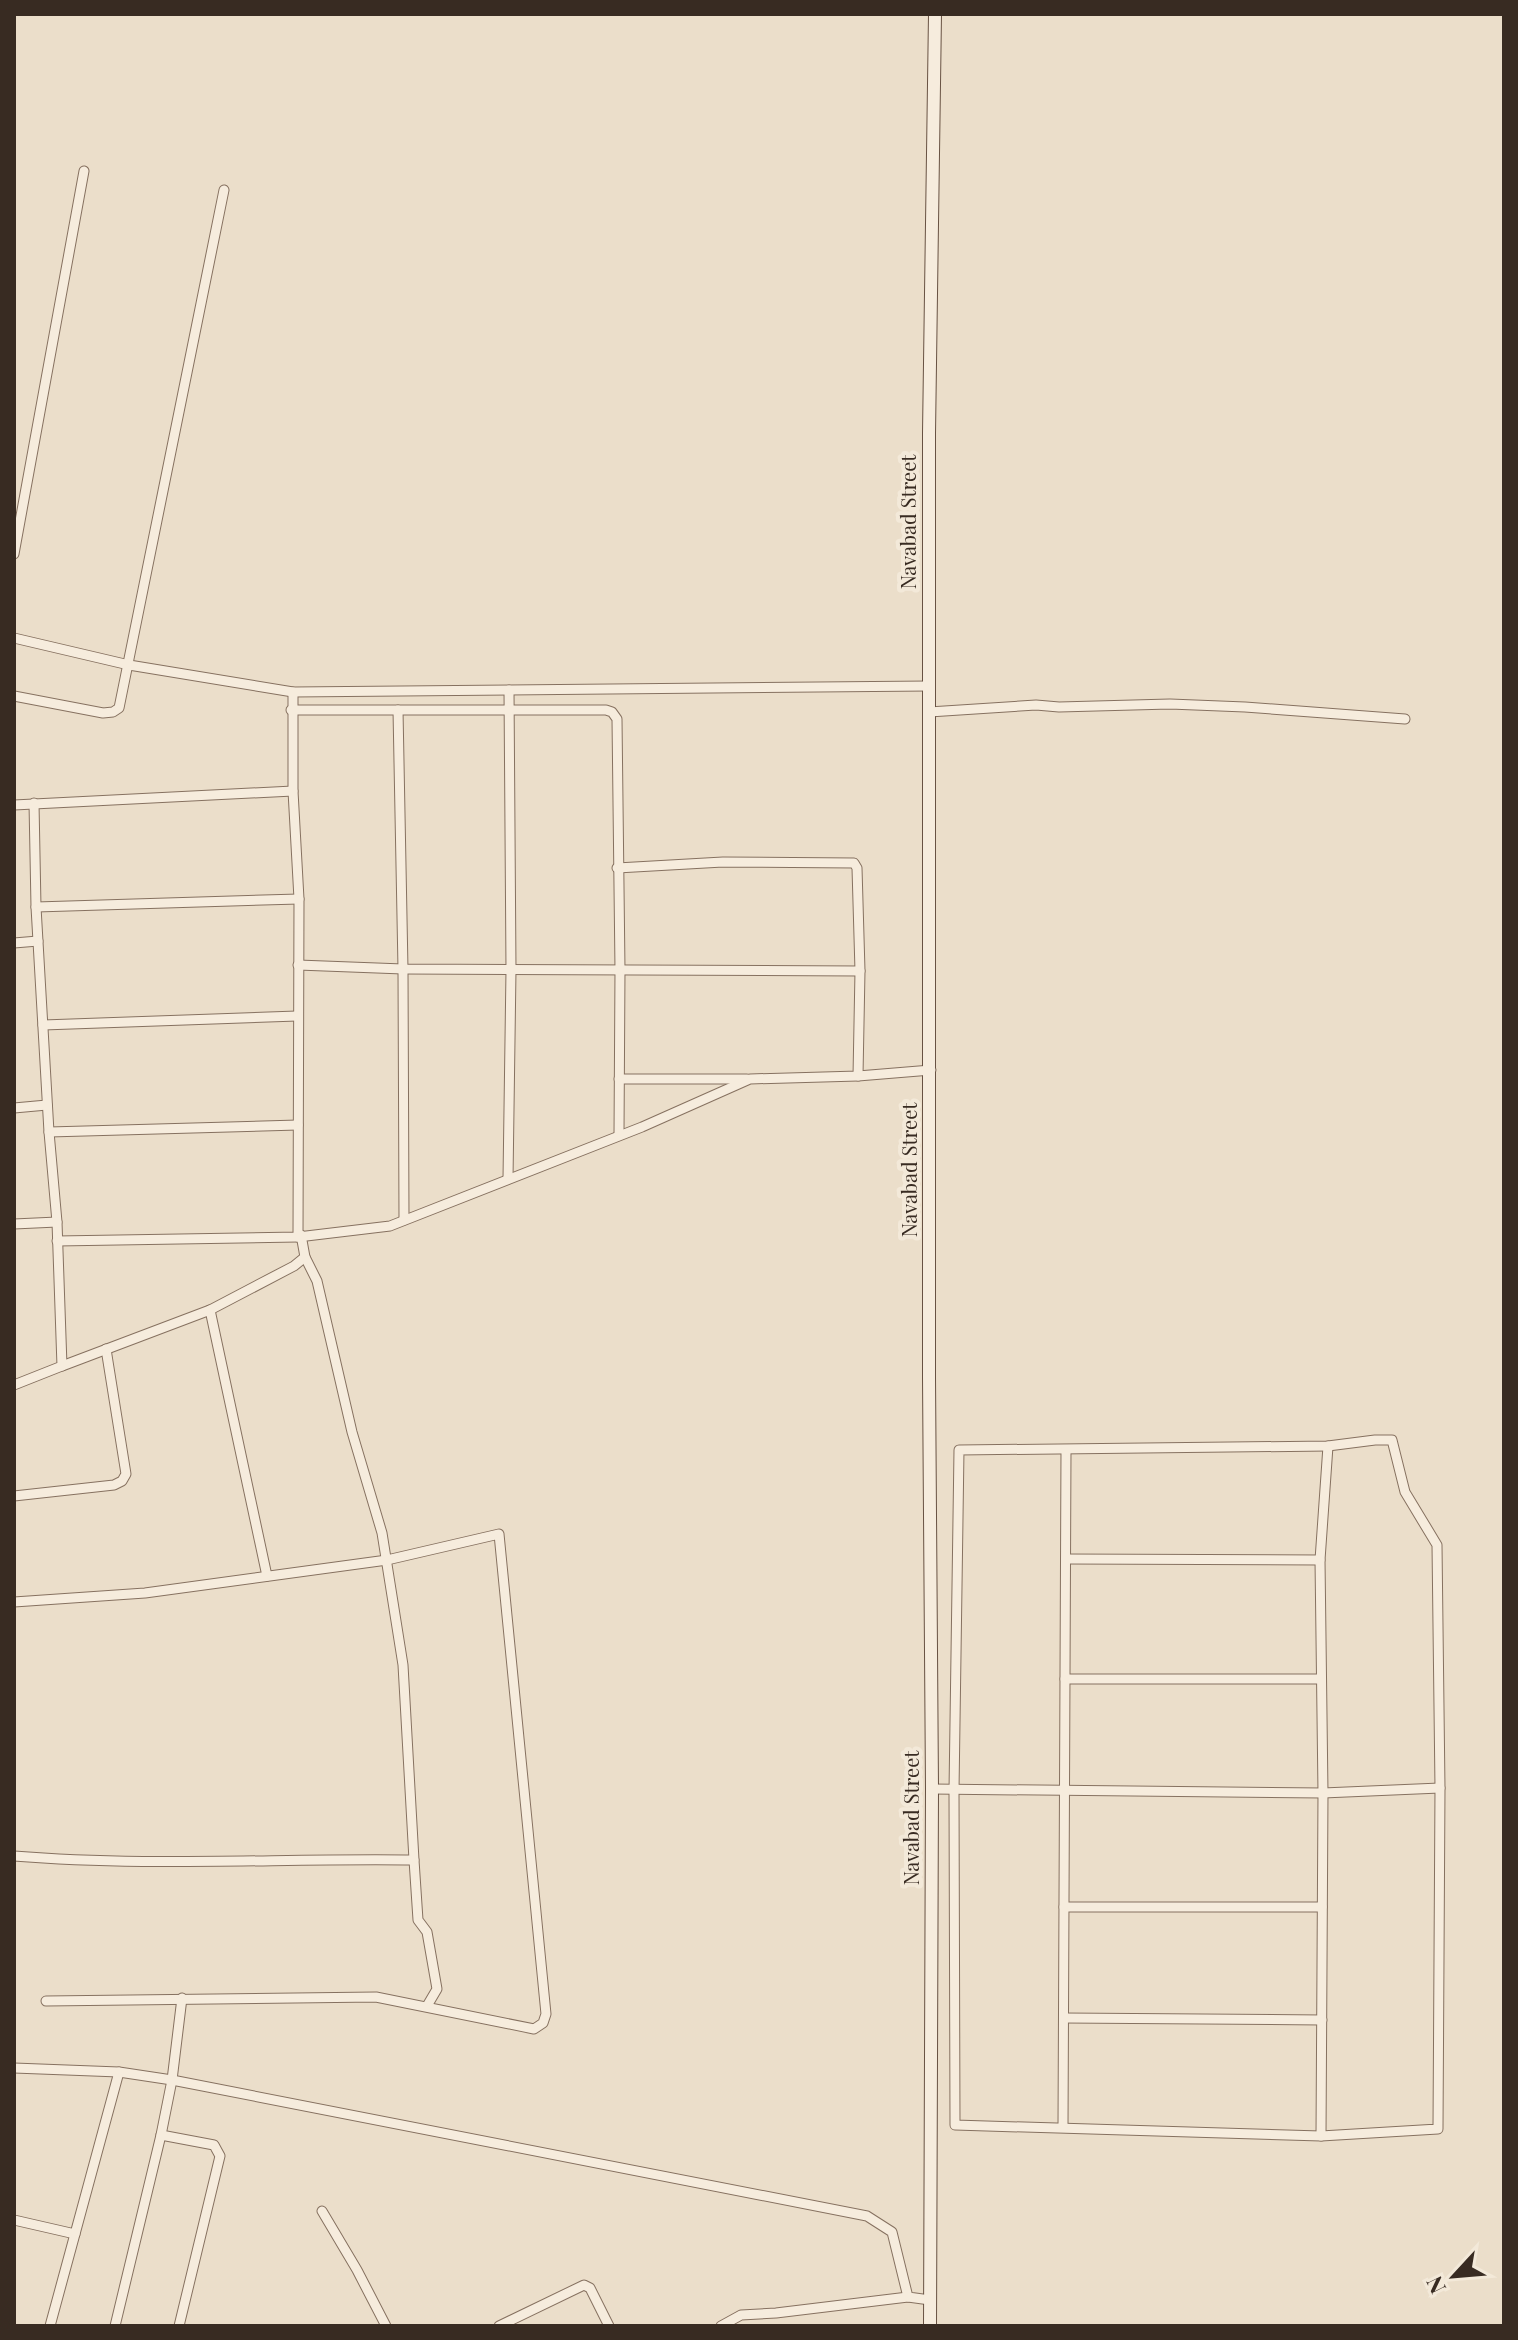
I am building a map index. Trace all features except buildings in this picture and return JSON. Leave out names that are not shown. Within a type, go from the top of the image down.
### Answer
[{"type":"street","name":"Navabad Street","points":[[930,2326],[929,433],[935,14]]},
{"type":"street","points":[[14,554],[84,171]]},
{"type":"street","points":[[14,696],[103,713],[119,708],[224,190]]},
{"type":"street","points":[[14,638],[129,665],[293,692],[929,686]]},
{"type":"street","points":[[508,1179],[511,970],[509,690]]},
{"type":"street","points":[[293,692],[293,791],[299,899],[300,1236],[305,1257],[317,1281],[352,1432],[387,1560],[403,1665],[418,1920],[427,1932],[437,1989],[427,2006]]},
{"type":"street","points":[[929,712],[1036,705],[1170,704],[1405,719]]},
{"type":"street","points":[[291,710],[612,712],[617,719],[619,1135]]},
{"type":"street","points":[[398,710],[404,1220]]},
{"type":"street","points":[[14,805],[293,791]]},
{"type":"street","points":[[34,803],[36,907],[57,1222],[62,1366]]},
{"type":"street","points":[[617,868],[723,862],[854,863],[857,868],[860,971],[858,1076]]},
{"type":"street","points":[[36,907],[299,899]]},
{"type":"street","points":[[14,943],[38,941]]},
{"type":"street","points":[[298,965],[403,969],[860,971]]},
{"type":"street","points":[[43,1025],[297,1016]]},
{"type":"street","points":[[619,1079],[858,1076],[931,1070]]},
{"type":"street","points":[[57,1241],[300,1236],[390,1226],[750,1079]]},
{"type":"street","points":[[14,1108],[47,1105]]},
{"type":"street","points":[[49,1132],[298,1125]]},
{"type":"street","points":[[14,1224],[57,1222]]},
{"type":"street","points":[[14,1385],[210,1310],[294,1266],[305,1257]]},
{"type":"street","points":[[210,1310],[267,1576]]},
{"type":"street","points":[[14,1496],[114,1485],[122,1481],[126,1474],[106,1349]]},
{"type":"street","points":[[1392,1440],[1405,1492],[1437,1545],[1440,1788],[1438,2129],[1321,2136],[955,2125],[954,1791],[959,1450],[1328,1446],[1392,1440]]},
{"type":"street","points":[[1321,2136],[1323,1793],[1320,1560],[1328,1446]]},
{"type":"street","points":[[1063,2127],[1066,1450]]},
{"type":"street","points":[[14,1602],[145,1593],[387,1560],[499,1534],[546,2014],[543,2023],[534,2029],[376,1997],[46,2001]]},
{"type":"street","points":[[1066,1559],[1320,1560]]},
{"type":"street","points":[[1065,1679],[1321,1679]]},
{"type":"street","points":[[932,1789],[1323,1793],[1440,1788]]},
{"type":"street","points":[[14,1856],[58,1860],[209,1862],[414,1860]]},
{"type":"street","points":[[1064,1907],[1322,1907]]},
{"type":"street","points":[[115,2326],[161,2135],[172,2080],[182,1998]]},
{"type":"street","points":[[1064,2018],[1322,2020]]},
{"type":"street","points":[[14,2068],[119,2072],[172,2080],[867,2216],[892,2232],[908,2297]]},
{"type":"street","points":[[50,2326],[119,2072]]},
{"type":"street","points":[[161,2135],[214,2145],[220,2156],[179,2326]]},
{"type":"street","points":[[322,2211],[386,2326]]},
{"type":"street","points":[[14,2220],[75,2234]]},
{"type":"street","points":[[499,2326],[584,2285],[590,2288],[609,2326]]},
{"type":"street","points":[[721,2326],[741,2315],[908,2297],[930,2300]]},
{"type":"street","points":[[776,2313],[776,2326]]}]
